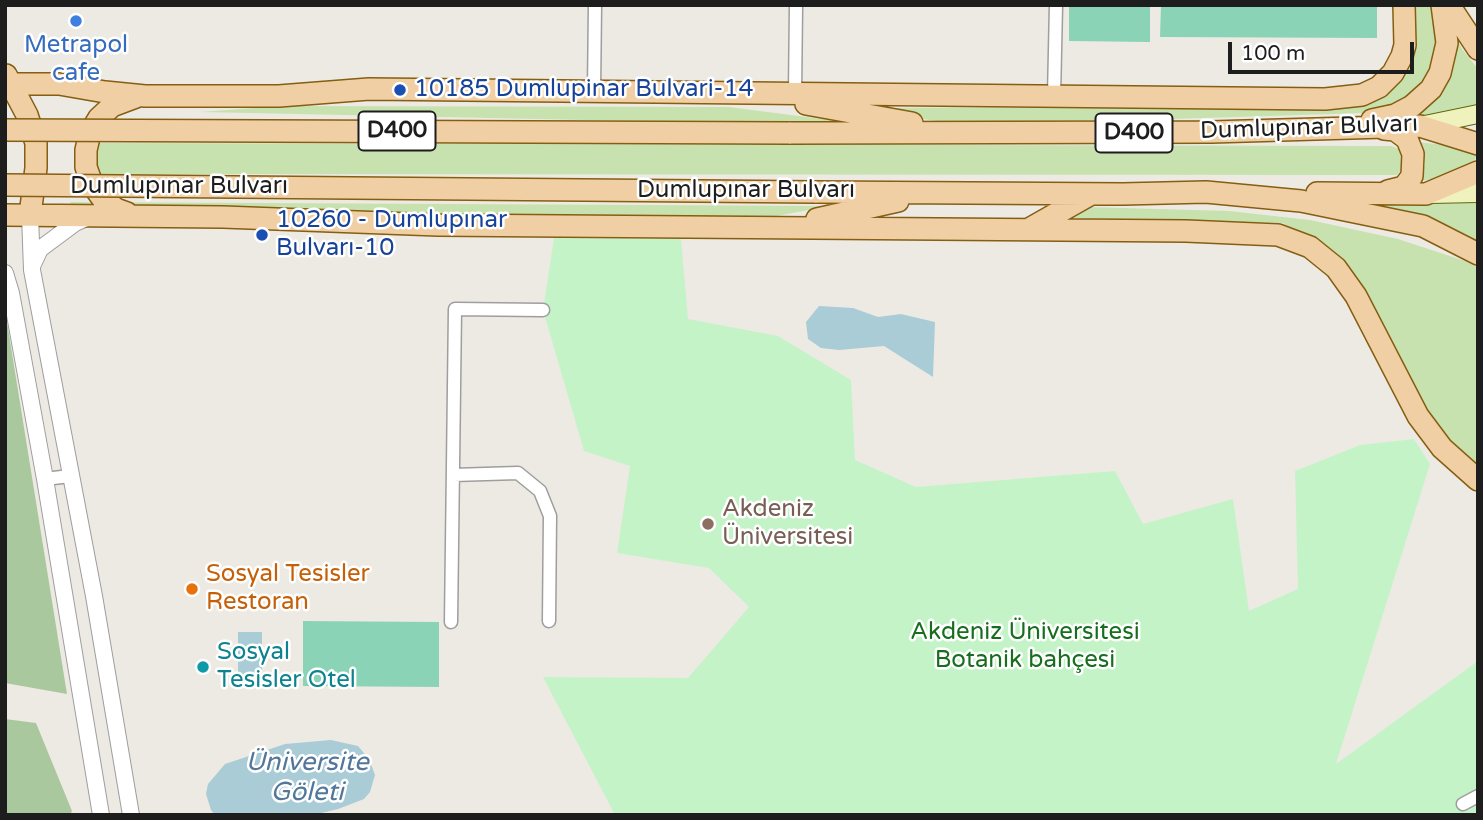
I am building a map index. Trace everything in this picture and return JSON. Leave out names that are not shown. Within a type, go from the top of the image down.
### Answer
[{"type":"main road","points":[[7,80],[60,84],[145,96],[279,96],[369,89],[1325,99],[1362,95],[1379,87],[1393,74],[1405,45],[1404,5]]},
{"type":"main road","points":[[1303,130],[1376,120],[1395,115],[1422,99],[1431,89],[1444,59],[1447,43],[1442,5]]},
{"type":"main road","points":[[1449,5],[1477,47]]},
{"type":"main road","points":[[7,80],[27,115],[36,143],[30,215]]},
{"type":"main road","points":[[749,93],[964,133]]},
{"type":"main road","points":[[132,215],[116,209],[97,191],[86,167],[86,149],[90,132],[99,117],[120,102],[145,96]]},
{"type":"main road","name":"Dumlupınar Bulvarı","points":[[5,130],[1211,132],[1378,129],[1420,126],[1478,114]]},
{"type":"main road","points":[[1420,126],[1478,144]]},
{"type":"main road","points":[[1376,193],[1404,187],[1412,176],[1413,154],[1407,139],[1395,130],[1378,129]]},
{"type":"main road","points":[[1426,194],[1478,172]]},
{"type":"main road","name":"Dumlupınar Bulvarı","points":[[5,186],[1091,194],[1206,192],[1301,201],[1358,211],[1423,226],[1478,254]]},
{"type":"main road","points":[[1206,192],[1478,193]]},
{"type":"main road","points":[[777,227],[937,193]]},
{"type":"main road","points":[[1029,229],[1091,194]]},
{"type":"main road","points":[[5,215],[132,215],[438,225],[1186,231],[1278,236],[1310,247],[1336,268],[1356,296],[1418,416],[1442,448],[1478,480]]},
{"type":"street","points":[[594,91],[595,5]]},
{"type":"street","points":[[795,93],[796,5]]},
{"type":"street","points":[[1054,96],[1056,5]]},
{"type":"street","points":[[30,215],[32,270],[94,596],[128,810]]},
{"type":"street","points":[[32,270],[40,249],[75,223],[94,215]]},
{"type":"street","points":[[5,273],[45,479],[101,812]]},
{"type":"street","points":[[450,622],[455,309],[542,310]]},
{"type":"street","points":[[453,475],[518,473],[540,492],[550,516],[549,621]]},
{"type":"street","points":[[45,479],[70,476]]},
{"type":"street","points":[[101,812],[102,796],[111,790],[122,792],[128,810]]},
{"type":"street","points":[[1463,804],[1478,796]]},
{"type":"green space","points":[[1069,5],[1150,5],[1150,42],[1069,41]]},
{"type":"green space","points":[[1161,5],[1377,5],[1377,38],[1160,37]]},
{"type":"green space","points":[[1411,5],[1436,5],[1441,37],[1431,72],[1415,94],[1392,109],[1366,113],[1173,119],[942,122],[855,108],[1344,106],[1383,96]]},
{"type":"green space","points":[[1454,32],[1462,49],[1478,69],[1478,111],[1415,123],[1403,117]]},
{"type":"green space","points":[[282,106],[729,107],[876,126],[200,112]]},
{"type":"green space","points":[[1417,142],[1446,145],[1478,155],[1471,165],[1442,177],[1416,182],[1425,165]]},
{"type":"green space","points":[[92,143],[1391,146],[1399,149],[1403,157],[1402,169],[1397,175],[94,174]]},
{"type":"green space","points":[[1478,201],[1478,247],[1351,204]]},
{"type":"green space","points":[[71,202],[830,206],[771,217],[66,210]]},
{"type":"green space","points":[[1088,207],[1229,211],[1310,220],[1398,239],[1465,261],[1478,268],[1478,468],[1456,452],[1425,413],[1353,274],[1283,223],[1068,218]]},
{"type":"green space","name":"Akdeniz Üniversitesi Botanik bahçesi","points":[[554,238],[681,239],[688,319],[778,336],[851,380],[855,460],[916,487],[1115,471],[1143,524],[1233,499],[1249,611],[1298,589],[1295,471],[1360,445],[1414,439],[1430,464],[1336,764],[1478,661],[1478,815],[615,815],[543,677],[688,678],[749,607],[709,568],[617,553],[630,466],[584,451],[543,310]]},
{"type":"green space","points":[[5,312],[6,316],[67,694],[5,683]]},
{"type":"green space","points":[[303,621],[439,622],[439,687],[303,686]]},
{"type":"green space","points":[[5,719],[36,723],[72,811],[70,815],[5,815]]},
{"type":"water","points":[[819,306],[853,308],[878,317],[901,314],[935,322],[933,377],[884,346],[839,350],[821,348],[808,339],[806,322]]},
{"type":"water","points":[[238,632],[262,632],[262,680],[238,680]]},
{"type":"water","name":"Üniversite Göleti","points":[[331,740],[358,746],[369,759],[375,775],[370,792],[364,799],[313,815],[215,815],[211,810],[206,794],[208,784],[225,764],[285,744]]},
{"type":"place","name":"Metrapol cafe","points":[[76,21]]},
{"type":"place","name":"10185 Dumlupinar Bulvari-14","points":[[400,90]]},
{"type":"place","name":"10260 - Dumlupınar Bulvarı-10","points":[[262,235]]},
{"type":"place","name":"Akdeniz Üniversitesi","points":[[708,524]]},
{"type":"place","name":"Sosyal Tesisler Restoran","points":[[192,589]]},
{"type":"place","name":"Sosyal Tesisler Otel","points":[[203,667]]}]
